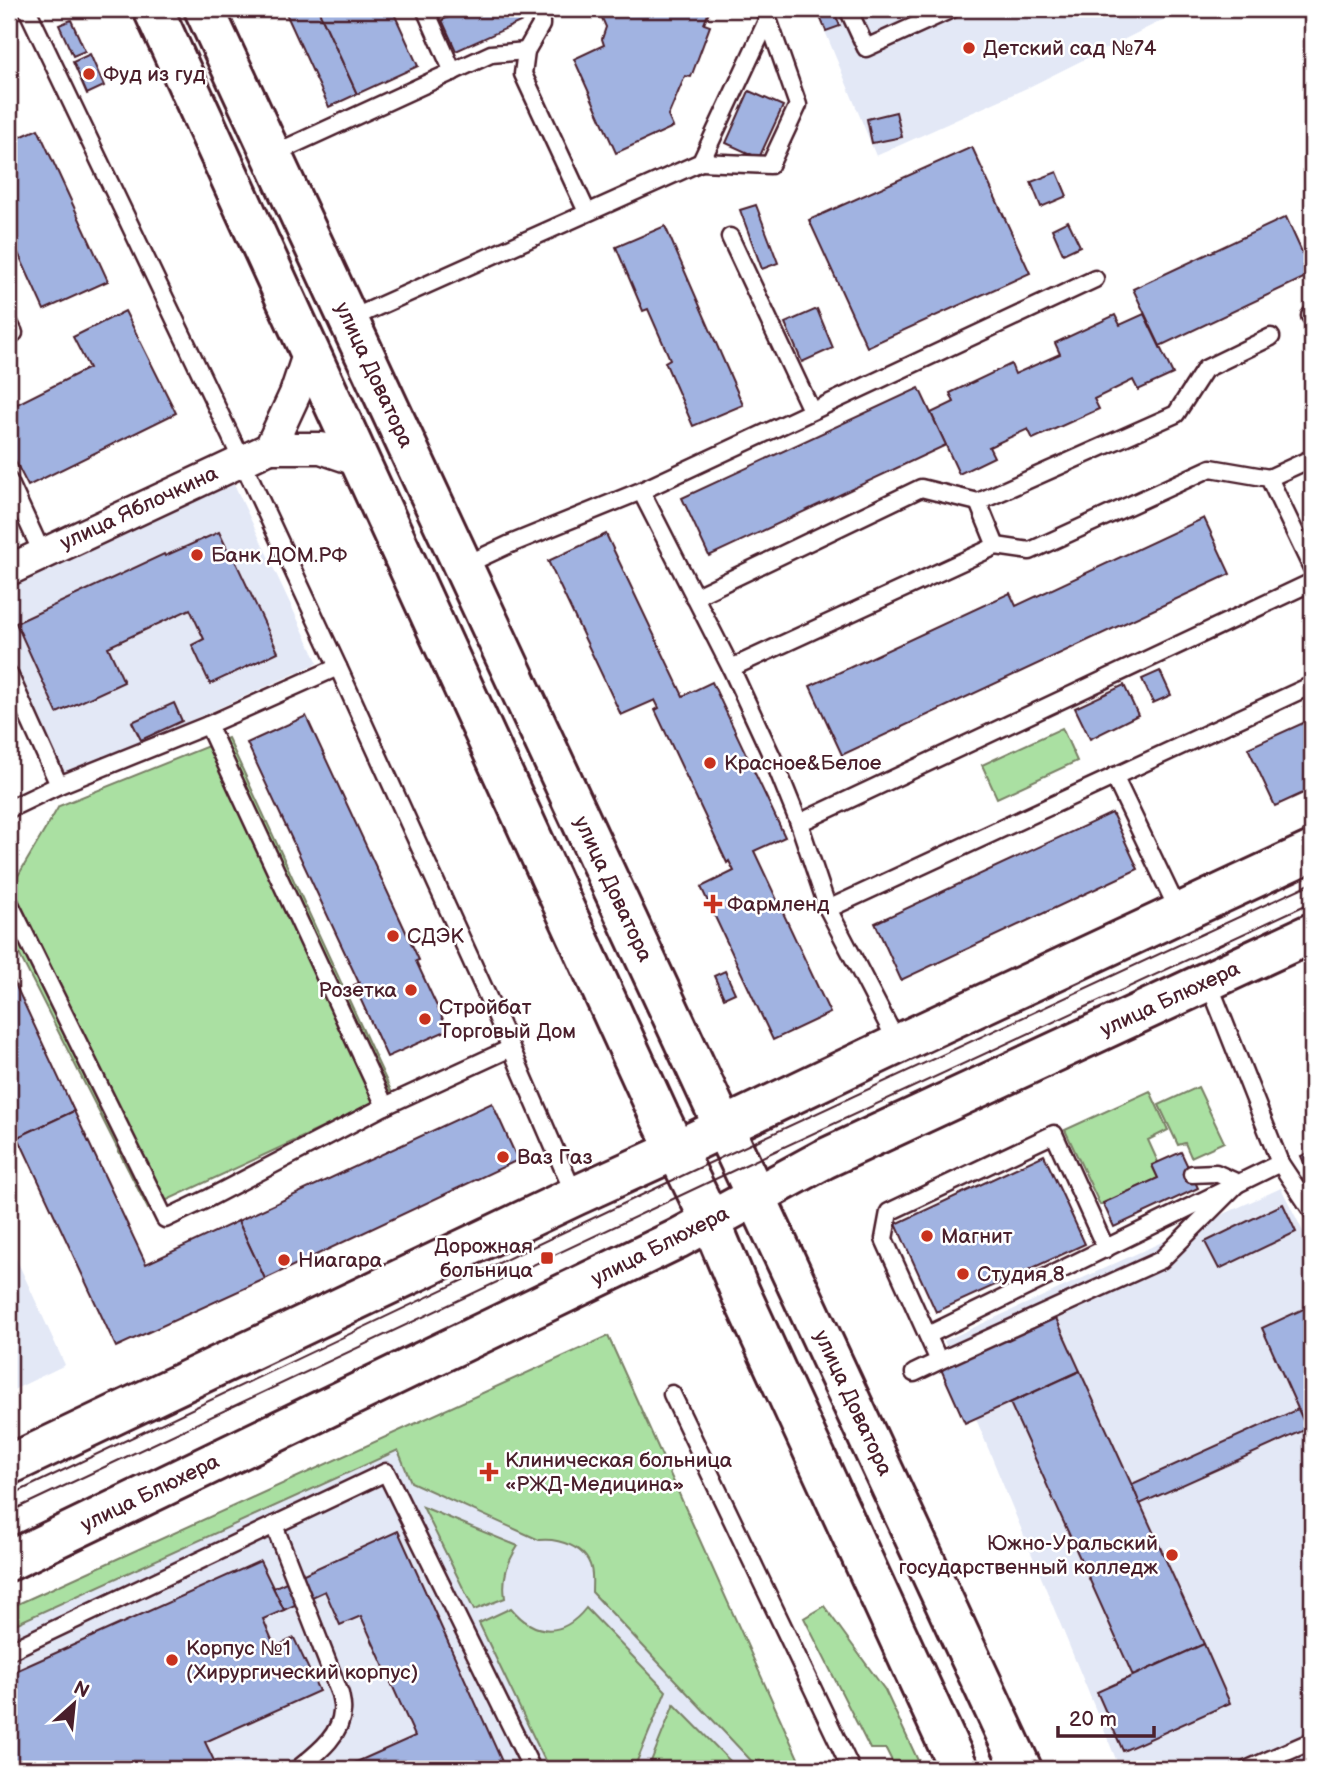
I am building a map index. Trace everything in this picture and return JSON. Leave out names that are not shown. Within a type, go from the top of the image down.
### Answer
[{"type":"main road","points":[[153,9],[958,1769]]},
{"type":"main road","name":"улица Доватора","points":[[204,9],[1023,1769]]},
{"type":"main road","points":[[9,1465],[1312,851]]},
{"type":"main road","name":"улица Блюхера","points":[[9,1561],[710,1222],[824,1159],[1312,933]]},
{"type":"street","points":[[309,352],[295,394],[270,448],[321,448],[359,461]]},
{"type":"street","name":"улица Яблочкина","points":[[9,570],[270,448]]},
{"type":"lane","points":[[27,9],[243,461],[575,1196]]},
{"type":"lane","points":[[425,9],[453,72]]},
{"type":"lane","points":[[541,9],[541,25],[526,51],[523,74],[587,212]]},
{"type":"lane","points":[[848,9],[866,48],[952,9]]},
{"type":"lane","points":[[701,162],[766,14]]},
{"type":"lane","points":[[348,320],[701,162],[770,164],[798,106],[766,14]]},
{"type":"lane","points":[[271,155],[491,54],[526,51]]},
{"type":"lane","points":[[730,237],[811,410]]},
{"type":"lane","points":[[463,566],[641,491],[1095,279]]},
{"type":"lane","points":[[9,323],[14,333],[9,335]]},
{"type":"lane","points":[[694,597],[921,488],[978,502],[1176,414],[1205,369],[1271,337]]},
{"type":"lane","points":[[731,668],[996,546],[1030,551],[1211,468],[1269,478],[1312,460]]},
{"type":"lane","points":[[1269,478],[1312,568]]},
{"type":"lane","points":[[9,481],[42,553]]},
{"type":"lane","points":[[641,491],[731,668],[799,823],[828,909],[898,1044]]},
{"type":"lane","points":[[978,502],[996,546]]},
{"type":"lane","points":[[799,823],[1312,582]]},
{"type":"lane","points":[[9,809],[338,667]]},
{"type":"lane","points":[[9,674],[60,785]]},
{"type":"lane","points":[[828,909],[1312,685]]},
{"type":"lane","points":[[208,725],[385,1106]]},
{"type":"lane","points":[[1114,776],[1179,912]]},
{"type":"lane","points":[[9,902],[165,1219],[385,1106],[510,1048]]},
{"type":"lane","points":[[1208,981],[1280,1163],[1312,1211]]},
{"type":"lane","points":[[939,1361],[884,1239],[889,1212],[1054,1134],[1106,1249]]},
{"type":"lane","points":[[928,1335],[1280,1163]]},
{"type":"lane","points":[[1192,1174],[1216,1174],[1238,1183]]},
{"type":"lane","points":[[914,1373],[1161,1260],[1238,1183]]},
{"type":"lane","points":[[672,1394],[850,1769]]},
{"type":"lane","points":[[9,1651],[386,1472],[532,1769]]},
{"type":"lane","points":[[274,1525],[340,1694],[342,1711],[337,1728],[323,1748],[298,1769]]},
{"type":"lane","points":[[1248,1769],[1312,1741]]},
{"type":"shaded area","name":"Детский сад №74","points":[[816,9],[1185,9],[1029,87],[876,156]]},
{"type":"shaded area","points":[[234,484],[318,663],[62,779],[9,657],[9,586]]},
{"type":"shaded area","name":"Южно-Уральский государственный колледж","points":[[1281,1188],[1312,1249],[1312,1769],[1120,1769],[944,1341]]},
{"type":"shaded area","points":[[9,1243],[65,1365],[9,1392]]},
{"type":"shaded area","name":"Клиническая больница «РЖД-Медицина»","points":[[608,1336],[803,1769],[9,1769],[9,1608]]},
{"type":"green space","points":[[1062,728],[1077,761],[997,798],[982,765]]},
{"type":"green space","points":[[228,738],[393,1095],[148,1209],[9,934],[9,891],[59,806]]},
{"type":"green space","points":[[1198,1087],[1224,1142],[1191,1157],[1185,1143],[1178,1145],[1159,1105]]},
{"type":"green space","points":[[1150,1091],[1168,1130],[1148,1140],[1158,1162],[1152,1166],[1158,1178],[1100,1205],[1065,1130]]},
{"type":"green space","points":[[608,1336],[802,1767],[798,1769],[759,1769],[592,1592],[591,1568],[584,1554],[578,1549],[563,1542],[539,1540],[411,1482],[398,1450],[9,1627],[9,1608]]},
{"type":"green space","points":[[423,1507],[518,1546],[506,1571],[505,1598],[474,1610]]},
{"type":"green space","points":[[824,1606],[885,1690],[922,1769],[896,1769],[886,1749],[870,1749],[804,1618]]},
{"type":"green space","points":[[511,1608],[530,1624],[549,1630],[568,1624],[586,1608],[666,1691],[635,1766],[549,1769],[479,1623]]},
{"type":"green space","points":[[674,1704],[738,1769],[648,1769]]},
{"type":"building","points":[[284,9],[318,9],[357,94],[329,107]]},
{"type":"building","points":[[318,9],[392,9],[418,66],[357,94]]},
{"type":"building","points":[[467,9],[525,9],[529,18],[456,51],[442,20]]},
{"type":"building","points":[[598,9],[710,9],[704,24],[710,26],[691,77],[685,76],[668,116],[673,127],[616,153],[574,59],[604,45],[602,39],[606,27]]},
{"type":"building","points":[[833,9],[840,26],[826,31],[817,10]]},
{"type":"building","points":[[71,20],[85,51],[73,56],[59,25]]},
{"type":"building","points":[[90,54],[104,86],[87,94],[73,62]]},
{"type":"building","points":[[749,91],[783,106],[759,158],[726,143]]},
{"type":"building","points":[[896,112],[902,137],[872,143],[867,119]]},
{"type":"building","points":[[38,129],[108,281],[44,310],[9,233],[9,142]]},
{"type":"building","points":[[972,147],[1030,273],[867,347],[809,220]]},
{"type":"building","points":[[1057,172],[1067,196],[1041,207],[1031,182]]},
{"type":"building","points":[[756,205],[778,263],[762,269],[740,210]]},
{"type":"building","points":[[1286,217],[1312,274],[1160,346],[1133,289]]},
{"type":"building","points":[[1068,221],[1080,246],[1063,254],[1052,229]]},
{"type":"building","points":[[665,226],[743,405],[693,426],[665,362],[670,359],[648,309],[643,311],[616,247]]},
{"type":"building","points":[[817,309],[833,348],[802,362],[785,323]]},
{"type":"building","points":[[125,311],[176,413],[28,486],[9,449],[9,408],[89,368],[73,337]]},
{"type":"building","points":[[1144,314],[1173,374],[1138,390],[1133,380],[1094,399],[1099,409],[1033,439],[1028,429],[989,447],[994,457],[959,474],[931,413],[954,402],[950,393],[1011,364],[1015,374],[1060,354],[1055,343],[1115,315],[1120,325]]},
{"type":"building","points":[[919,388],[946,445],[709,556],[682,498]]},
{"type":"building","points":[[1204,518],[1230,574],[842,755],[810,686],[1010,593],[1016,606]]},
{"type":"building","points":[[219,532],[278,652],[210,684],[192,645],[204,639],[190,609],[108,647],[124,682],[57,713],[16,623],[164,554],[165,556]]},
{"type":"building","points":[[606,534],[683,696],[712,682],[785,837],[754,851],[830,1013],[773,1040],[701,887],[734,871],[729,861],[727,863],[655,710],[659,708],[655,700],[621,715],[548,561]]},
{"type":"building","points":[[1160,671],[1171,695],[1153,703],[1142,679]]},
{"type":"building","points":[[1124,685],[1138,715],[1090,739],[1075,708]]},
{"type":"building","points":[[174,703],[182,721],[141,740],[132,722]]},
{"type":"building","points":[[306,716],[419,960],[416,961],[448,1030],[387,1057],[354,985],[359,983],[247,743]]},
{"type":"building","points":[[1312,719],[1312,789],[1275,806],[1248,748]]},
{"type":"building","points":[[1112,813],[1138,869],[901,980],[875,923]]},
{"type":"building","points":[[9,971],[74,1111],[18,1137],[9,1117]]},
{"type":"building","points":[[725,971],[735,993],[724,998],[714,976]]},
{"type":"building","points":[[492,1103],[518,1160],[265,1279],[238,1221]]},
{"type":"building","points":[[74,1111],[146,1264],[238,1221],[265,1279],[116,1347],[18,1137]]},
{"type":"building","points":[[1312,1151],[1312,1181],[1301,1156]]},
{"type":"building","points":[[1181,1152],[1198,1188],[1114,1227],[1103,1203],[1158,1178],[1152,1165]]},
{"type":"building","points":[[1044,1155],[1085,1244],[936,1312],[896,1224]]},
{"type":"building","points":[[1283,1204],[1296,1232],[1219,1269],[1205,1242]]},
{"type":"building","points":[[1312,1305],[1312,1440],[1262,1328]]},
{"type":"building","points":[[1055,1316],[1080,1371],[965,1423],[940,1367]]},
{"type":"building","points":[[1080,1371],[1204,1644],[1133,1676],[1010,1403]]},
{"type":"building","points":[[1298,1409],[1307,1429],[1140,1504],[1132,1484]]},
{"type":"building","points":[[398,1531],[504,1766],[497,1769],[341,1769],[415,1736],[361,1616],[340,1625],[325,1591],[284,1610],[273,1588]]},
{"type":"building","name":"Корпус №1 (Хирургический корпус)","points":[[260,1561],[284,1610],[263,1619],[275,1647],[294,1638],[319,1691],[205,1742],[218,1769],[9,1769],[9,1674]]},
{"type":"building","points":[[1204,1644],[1230,1703],[1123,1751],[1097,1692]]},
{"type":"tram line","points":[[9,1496],[688,1173],[1312,883]]},
{"type":"tram line","points":[[9,1512],[743,1166],[1312,902]]},
{"type":"place","name":"Детский сад №74","points":[[969,48]]},
{"type":"place","name":"Фуд из гуд","points":[[89,74]]},
{"type":"place","name":"Банк ДОМ.РФ","points":[[197,555]]},
{"type":"place","name":"Красное&Белое","points":[[710,763]]},
{"type":"place","name":"Фармленд","points":[[713,904]]},
{"type":"place","name":"СДЭК","points":[[393,936]]},
{"type":"place","name":"Розетка","points":[[411,990]]},
{"type":"place","name":"Стройбат Торговый Дом","points":[[425,1019]]},
{"type":"place","name":"Ваз Газ","points":[[503,1157]]},
{"type":"place","name":"Магнит","points":[[927,1236]]},
{"type":"place","name":"Дорожная больница","points":[[547,1258]]},
{"type":"place","name":"Ниагара","points":[[284,1260]]},
{"type":"place","name":"Студия 8","points":[[963,1274]]},
{"type":"place","name":"Клиническая больница «РЖД-Медицина»","points":[[489,1472]]},
{"type":"place","name":"Южно-Уральский государственный колледж","points":[[1172,1555]]},
{"type":"place","name":"Корпус №1 (Хирургический корпус)","points":[[172,1660]]}]
